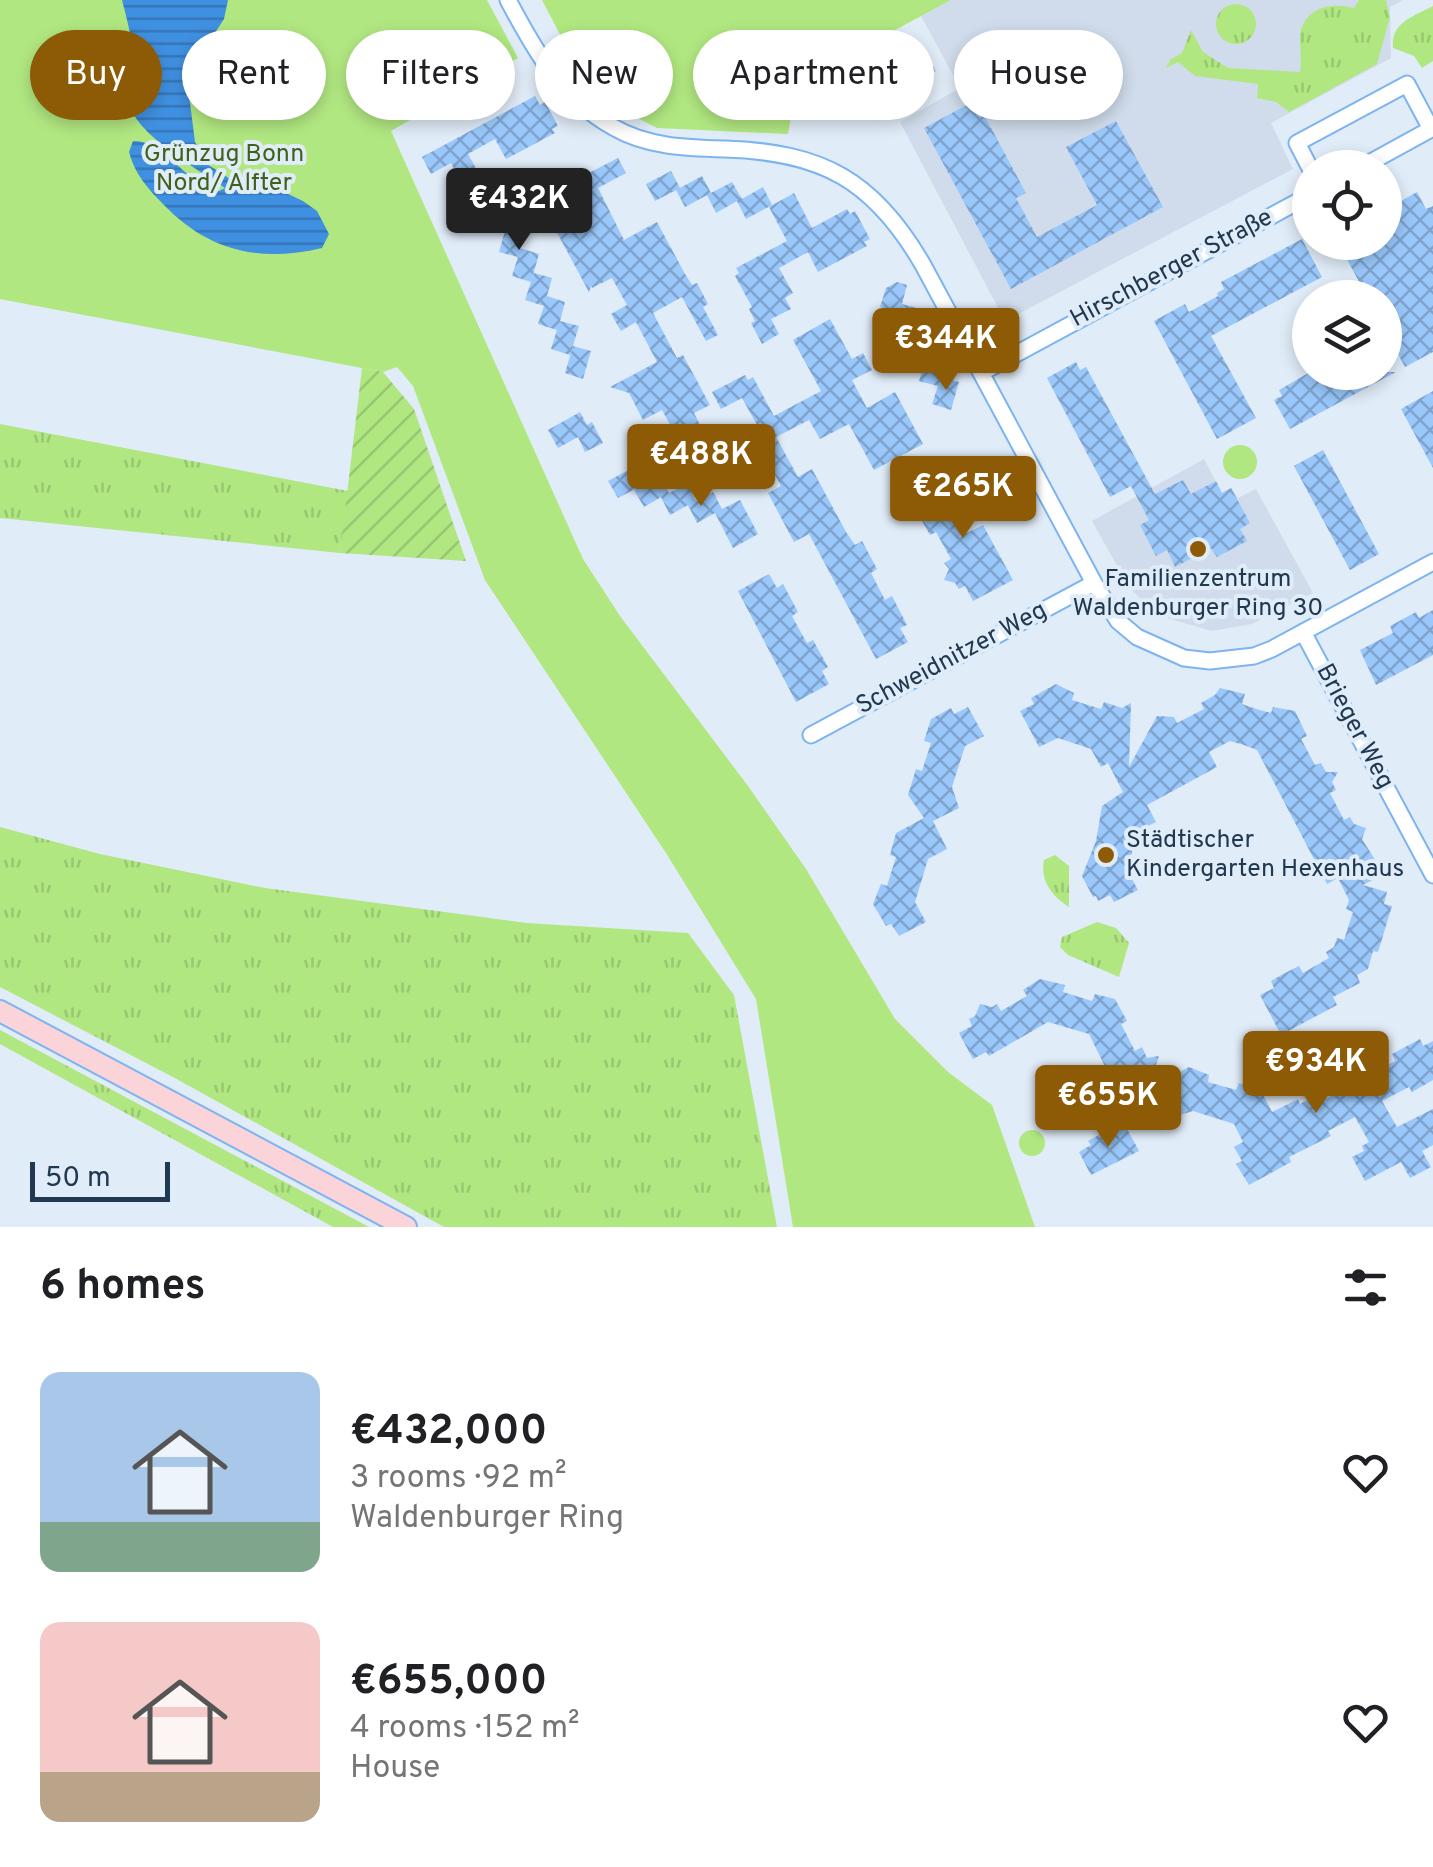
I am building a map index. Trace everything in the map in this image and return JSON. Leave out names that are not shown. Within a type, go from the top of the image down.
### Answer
[{"type":"main road","points":[[0,1011],[406,1227]]},
{"type":"street","points":[[508,0],[552,76],[568,94],[614,128],[641,140],[666,145],[796,156],[840,173],[864,190],[912,246],[1094,583],[1118,620],[1137,637],[1184,658],[1210,661],[1254,656],[1433,562]]},
{"type":"street","points":[[1301,150],[1297,143],[1407,84],[1432,129],[1393,150]]},
{"type":"street","name":"Hirschberger Straße","points":[[980,373],[1292,205]]},
{"type":"street","name":"Schweidnitzer Weg","points":[[811,734],[1094,583]]},
{"type":"street","name":"Brieger Weg","points":[[1303,632],[1433,875]]},
{"type":"shaded area","points":[[951,0],[1403,0],[1390,7],[1391,58],[1271,123],[1292,170],[1005,321],[900,122],[934,120],[934,103],[954,91],[954,120],[1123,120],[1123,30],[954,30],[954,77],[934,40],[934,30],[929,30],[921,16]]},
{"type":"shaded area","name":"Familienzentrum Waldenburger Ring 30","points":[[1204,459],[1222,493],[1231,488],[1238,498],[1256,489],[1313,593],[1252,624],[1212,631],[1167,618],[1149,608],[1129,587],[1092,521]]},
{"type":"green space","name":"Grünzug Bonn Nord/ Alfter","points":[[0,0],[487,0],[503,30],[346,30],[346,120],[410,120],[391,131],[583,559],[620,616],[806,869],[895,1019],[948,1072],[992,1105],[1035,1227],[793,1227],[756,999],[666,853],[485,580],[413,386],[397,367],[383,372],[0,299]]},
{"type":"green space","points":[[542,0],[951,0],[895,30],[693,30],[693,120],[790,120],[788,134],[657,128],[641,120],[673,120],[673,30],[558,30]]},
{"type":"green space","points":[[1359,0],[1386,0],[1390,17],[1377,64],[1289,112],[1276,102],[1257,98],[1258,84],[1195,76],[1178,62],[1166,68],[1171,59],[1182,53],[1191,30],[1203,52],[1228,68],[1300,72],[1300,39],[1305,21],[1326,7],[1354,8]]},
{"type":"green space","points":[[1236,4],[1250,10],[1256,24],[1250,38],[1236,44],[1222,38],[1216,24],[1222,10]]},
{"type":"green space","points":[[1433,6],[1433,61],[1422,68],[1414,56],[1393,48],[1393,39],[1405,21]]},
{"type":"green space","points":[[362,368],[383,372],[414,409],[466,561],[340,553]]},
{"type":"green space","points":[[0,424],[348,491],[340,553],[0,518]]},
{"type":"green space","points":[[1240,445],[1252,450],[1257,462],[1252,474],[1240,479],[1228,474],[1223,462],[1228,450]]},
{"type":"green space","points":[[0,827],[100,854],[265,888],[527,923],[688,933],[734,995],[777,1227],[444,1227],[173,1077],[0,987]]},
{"type":"green space","points":[[1055,855],[1069,866],[1069,907],[1053,893],[1044,875],[1044,860]]},
{"type":"green space","points":[[1097,922],[1116,928],[1129,943],[1119,977],[1068,955],[1060,947],[1062,937]]},
{"type":"green space","points":[[0,1030],[369,1227],[333,1227],[0,1044]]},
{"type":"green space","points":[[1032,1130],[1041,1134],[1045,1143],[1041,1152],[1032,1156],[1023,1152],[1019,1143],[1023,1134]]},
{"type":"water","points":[[122,0],[228,0],[217,30],[182,30],[182,120],[192,120],[195,142],[207,164],[241,186],[269,185],[317,211],[329,234],[322,248],[277,254],[216,243],[180,220],[147,186],[129,152],[133,141],[155,147],[207,187],[219,191],[225,188],[169,150],[138,120],[162,120],[162,30],[129,30]]},
{"type":"building","points":[[535,96],[535,120],[555,120],[558,126],[552,129],[555,133],[506,159],[495,139],[468,154],[479,174],[462,183],[451,163],[431,174],[422,157],[491,120],[515,120],[515,107]]},
{"type":"building","points":[[954,112],[954,120],[987,120],[1026,193],[1016,198],[1037,237],[1097,205],[1066,147],[1116,121],[1163,207],[1011,289],[924,128]]},
{"type":"building","points":[[618,158],[626,173],[598,188],[624,240],[657,222],[692,285],[697,283],[708,304],[703,307],[718,335],[706,341],[682,297],[653,313],[677,358],[683,355],[710,405],[694,413],[702,429],[679,441],[662,410],[643,420],[629,393],[610,387],[657,362],[636,322],[621,331],[611,314],[627,305],[612,278],[591,286],[589,292],[547,214],[581,196],[573,181]]},
{"type":"building","points":[[671,171],[680,188],[655,201],[646,184]]},
{"type":"building","points":[[702,176],[711,193],[685,207],[676,190]]},
{"type":"building","points":[[732,182],[742,199],[763,187],[772,205],[746,219],[737,201],[716,213],[707,195]]},
{"type":"building","points":[[1417,192],[1426,209],[1433,206],[1433,352],[1405,367],[1402,280],[1358,280],[1347,260],[1402,260],[1402,200]]},
{"type":"building","points":[[794,193],[812,228],[847,209],[850,214],[855,211],[870,239],[864,242],[867,246],[818,272],[808,252],[779,268],[793,293],[785,298],[791,309],[771,319],[779,334],[762,344],[751,323],[755,321],[749,309],[752,307],[735,276],[739,273],[736,268],[787,241],[769,207]]},
{"type":"building","points":[[495,199],[513,204],[504,233],[487,227]]},
{"type":"building","points":[[507,224],[526,229],[520,248],[539,254],[531,282],[512,276],[518,257],[499,252]]},
{"type":"building","points":[[1292,244],[1292,260],[1313,260],[1322,277],[1292,280],[1292,293],[1211,336],[1256,418],[1217,439],[1154,321],[1185,304],[1189,312],[1218,296],[1224,289],[1221,282]]},
{"type":"building","points":[[534,273],[552,278],[547,296],[565,302],[560,321],[579,326],[570,355],[551,349],[557,330],[538,324],[544,306],[525,300]]},
{"type":"building","points":[[897,282],[907,285],[902,304],[920,309],[911,338],[893,332],[899,313],[880,307],[886,288]]},
{"type":"building","points":[[830,319],[852,359],[863,353],[872,370],[852,380],[867,408],[895,392],[923,444],[874,470],[849,424],[820,439],[809,420],[776,437],[798,477],[812,469],[855,545],[862,541],[877,569],[871,573],[885,600],[892,596],[907,625],[900,628],[908,642],[876,659],[809,534],[794,542],[768,493],[781,486],[763,453],[750,461],[740,443],[761,432],[742,398],[721,409],[712,392],[745,375],[748,380],[753,377],[774,416],[821,391],[793,340]]},
{"type":"building","points":[[915,328],[933,333],[925,362],[906,356]]},
{"type":"building","points":[[573,346],[591,351],[583,379],[565,373]]},
{"type":"building","points":[[928,352],[947,358],[938,386],[919,381]]},
{"type":"building","points":[[1076,362],[1080,370],[1086,367],[1155,494],[1183,480],[1191,494],[1216,481],[1222,493],[1231,488],[1250,523],[1240,529],[1247,541],[1217,557],[1211,548],[1175,567],[1167,550],[1156,556],[1140,525],[1149,520],[1131,486],[1110,497],[1047,378]]},
{"type":"building","points":[[941,377],[959,382],[951,410],[932,404]]},
{"type":"building","points":[[1292,382],[1292,390],[1363,390],[1290,429],[1274,400],[1282,396],[1279,390]]},
{"type":"building","points":[[1433,391],[1433,468],[1401,409]]},
{"type":"building","points":[[580,412],[587,425],[592,422],[603,443],[585,452],[578,437],[558,448],[548,430]]},
{"type":"building","points":[[1323,450],[1379,554],[1350,570],[1294,466]]},
{"type":"building","points":[[634,467],[643,485],[618,498],[608,481]]},
{"type":"building","points":[[660,476],[669,493],[687,484],[696,501],[713,492],[722,509],[740,500],[758,534],[733,548],[715,513],[697,523],[688,505],[670,515],[661,497],[644,507],[634,490]]},
{"type":"building","points":[[936,480],[975,491],[963,535],[983,525],[1013,580],[973,601],[965,586],[959,589],[955,583],[944,580],[949,569],[944,563],[951,559],[936,532],[930,535],[918,514],[925,493],[932,494]]},
{"type":"building","points":[[769,574],[777,588],[783,584],[798,612],[792,616],[799,629],[807,643],[813,640],[828,667],[822,671],[829,684],[796,702],[738,591]]},
{"type":"building","points":[[1433,610],[1433,655],[1376,685],[1360,650],[1393,633],[1390,626],[1416,612],[1419,618]]},
{"type":"building","points":[[1056,684],[1074,693],[1072,700],[1101,709],[1104,702],[1122,708],[1131,703],[1129,767],[1157,716],[1174,717],[1177,723],[1204,709],[1201,703],[1220,688],[1245,694],[1242,704],[1256,709],[1271,713],[1273,707],[1295,711],[1307,736],[1301,739],[1315,765],[1321,763],[1326,772],[1338,772],[1332,782],[1336,790],[1330,793],[1344,820],[1350,817],[1354,824],[1366,828],[1362,839],[1384,874],[1363,885],[1387,892],[1384,904],[1392,906],[1378,952],[1373,951],[1368,969],[1357,975],[1360,983],[1333,997],[1337,1005],[1281,1035],[1260,995],[1274,988],[1271,981],[1283,974],[1299,966],[1303,973],[1329,958],[1326,952],[1334,947],[1337,938],[1344,940],[1353,912],[1346,909],[1349,900],[1338,878],[1327,884],[1257,750],[1230,741],[1209,752],[1217,767],[1147,805],[1156,822],[1138,831],[1127,870],[1138,890],[1114,902],[1110,895],[1098,901],[1093,897],[1082,876],[1096,841],[1102,806],[1123,792],[1108,763],[1101,767],[1091,749],[1058,738],[1039,747],[1020,711],[1034,704],[1031,698]]},
{"type":"building","points":[[968,707],[984,736],[965,746],[952,787],[959,808],[933,821],[947,849],[928,859],[915,902],[926,922],[899,936],[891,924],[886,926],[873,904],[881,884],[887,886],[896,857],[890,855],[896,833],[924,818],[908,795],[916,769],[922,771],[931,743],[924,741],[931,719],[951,708],[954,714]]},
{"type":"building","points":[[1040,979],[1065,985],[1063,992],[1092,1001],[1095,994],[1115,999],[1127,1021],[1121,1024],[1135,1051],[1142,1047],[1147,1058],[1159,1056],[1144,1099],[1131,1106],[1124,1093],[1119,1095],[1089,1034],[1048,1022],[989,1056],[986,1052],[973,1059],[959,1033],[972,1026],[969,1019],[975,1016],[980,1004],[997,1004],[1001,1011],[1027,996],[1023,990]]},
{"type":"building","points":[[1420,1039],[1423,1046],[1433,1041],[1433,1080],[1412,1092],[1409,1087],[1382,1101],[1397,1127],[1433,1109],[1433,1145],[1422,1151],[1431,1167],[1410,1178],[1401,1162],[1365,1181],[1352,1157],[1364,1151],[1362,1146],[1369,1142],[1355,1117],[1328,1131],[1331,1136],[1289,1157],[1291,1162],[1249,1185],[1236,1164],[1242,1161],[1234,1147],[1243,1142],[1234,1124],[1193,1111],[1171,1118],[1154,1086],[1189,1067],[1209,1075],[1208,1082],[1236,1090],[1239,1083],[1261,1090],[1272,1112],[1298,1099],[1300,1104],[1311,1098],[1314,1105],[1341,1091],[1337,1084],[1365,1069],[1369,1075],[1395,1061],[1392,1054]]},
{"type":"building","points":[[1126,1127],[1139,1151],[1091,1175],[1079,1152],[1091,1145],[1088,1141],[1111,1128],[1114,1133]]},
{"type":"place","name":"Familienzentrum Waldenburger Ring 30","points":[[1198,549]]},
{"type":"place","name":"Städtischer Kindergarten Hexenhaus","points":[[1106,855]]}]
